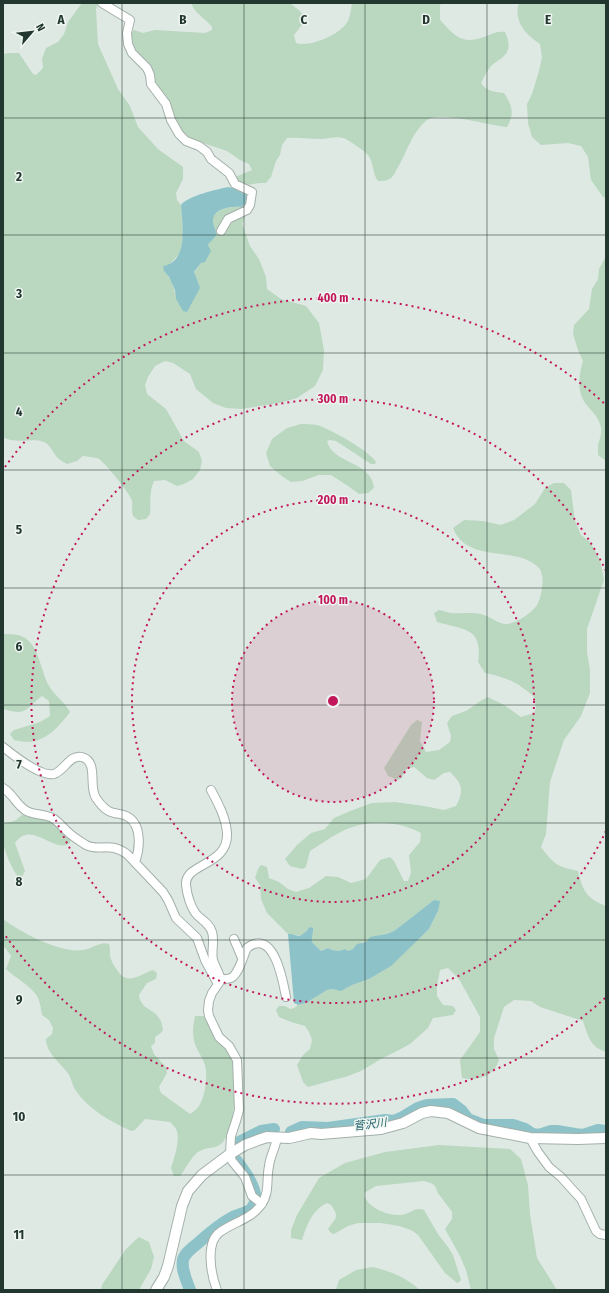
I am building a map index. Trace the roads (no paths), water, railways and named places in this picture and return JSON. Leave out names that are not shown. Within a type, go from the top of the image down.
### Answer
[{"type":"street","points":[[102,3],[130,20],[127,33],[128,44],[132,53],[147,68],[150,75],[151,84],[166,104],[171,120],[179,134],[186,141],[199,146],[206,152],[211,159],[229,173],[235,184],[252,192],[250,205],[247,210],[228,220],[221,230]]},
{"type":"street","points":[[3,747],[39,771],[47,773],[54,774],[77,757],[82,757],[87,760],[91,764],[93,789],[97,799],[109,812],[128,816],[136,826],[140,844],[139,853],[135,862]]},
{"type":"street","points":[[3,788],[9,792],[26,811],[54,819],[67,832],[86,845],[90,847],[106,846],[121,849],[163,892],[176,918],[197,938],[205,960],[219,982]]},
{"type":"street","points":[[211,790],[227,828],[225,847],[215,858],[197,868],[189,875],[186,885],[190,902],[194,910],[197,915],[209,926],[212,933],[214,960],[219,982]]},
{"type":"street","points":[[234,939],[242,958]]},
{"type":"street","points":[[217,1290],[214,1284],[211,1265],[212,1244],[220,1232],[257,1211],[257,1200],[245,1177],[232,1161],[230,1154],[231,1136],[239,1110],[237,1060],[229,1046],[219,1037],[209,1016],[208,1001],[219,982],[231,978],[239,970],[242,958],[247,948],[262,944],[272,951],[280,967],[286,997]]},
{"type":"street","points":[[156,1290],[164,1277],[168,1266],[182,1206],[188,1190],[202,1174],[230,1154],[245,1145],[267,1136],[289,1138],[311,1133],[321,1134],[380,1129],[403,1123],[422,1113],[431,1111],[448,1113],[479,1128],[530,1138],[606,1138]]},
{"type":"street","points":[[257,1200],[268,1190],[269,1164],[276,1147],[277,1137]]},
{"type":"street","points":[[530,1138],[549,1167],[561,1177],[581,1199],[596,1231],[600,1234],[606,1235]]},
{"type":"water","points":[[228,187],[247,195],[247,201],[242,207],[220,210],[214,216],[213,222],[216,235],[208,245],[211,251],[205,262],[201,263],[194,272],[200,288],[187,312],[183,311],[176,299],[175,290],[169,277],[164,271],[163,266],[171,263],[177,257],[180,250],[183,232],[181,205],[196,196]]},
{"type":"water","points":[[434,900],[440,901],[438,911],[429,929],[391,966],[369,979],[341,991],[333,989],[327,990],[306,1003],[298,1005],[294,1003],[288,934],[300,936],[310,927],[313,928],[312,942],[321,951],[328,948],[336,951],[345,949],[348,951],[353,949],[357,944],[366,942],[370,937],[394,931]]},
{"type":"waterway","name":"菅沢川","points":[[291,1132],[302,1127],[328,1128],[385,1120],[394,1121],[418,1108],[427,1105],[453,1104],[462,1111],[468,1119],[484,1125],[513,1125],[525,1129],[532,1134],[539,1135],[551,1131],[557,1131],[583,1135],[598,1130],[605,1131]]},
{"type":"waterway","name":"菅沢川","points":[[235,1144],[261,1131],[274,1129]]},
{"type":"waterway","name":"菅沢川","points":[[190,1290],[183,1268],[183,1260],[185,1256],[209,1233],[233,1217],[249,1211],[254,1204],[254,1191],[244,1170],[236,1160]]}]
